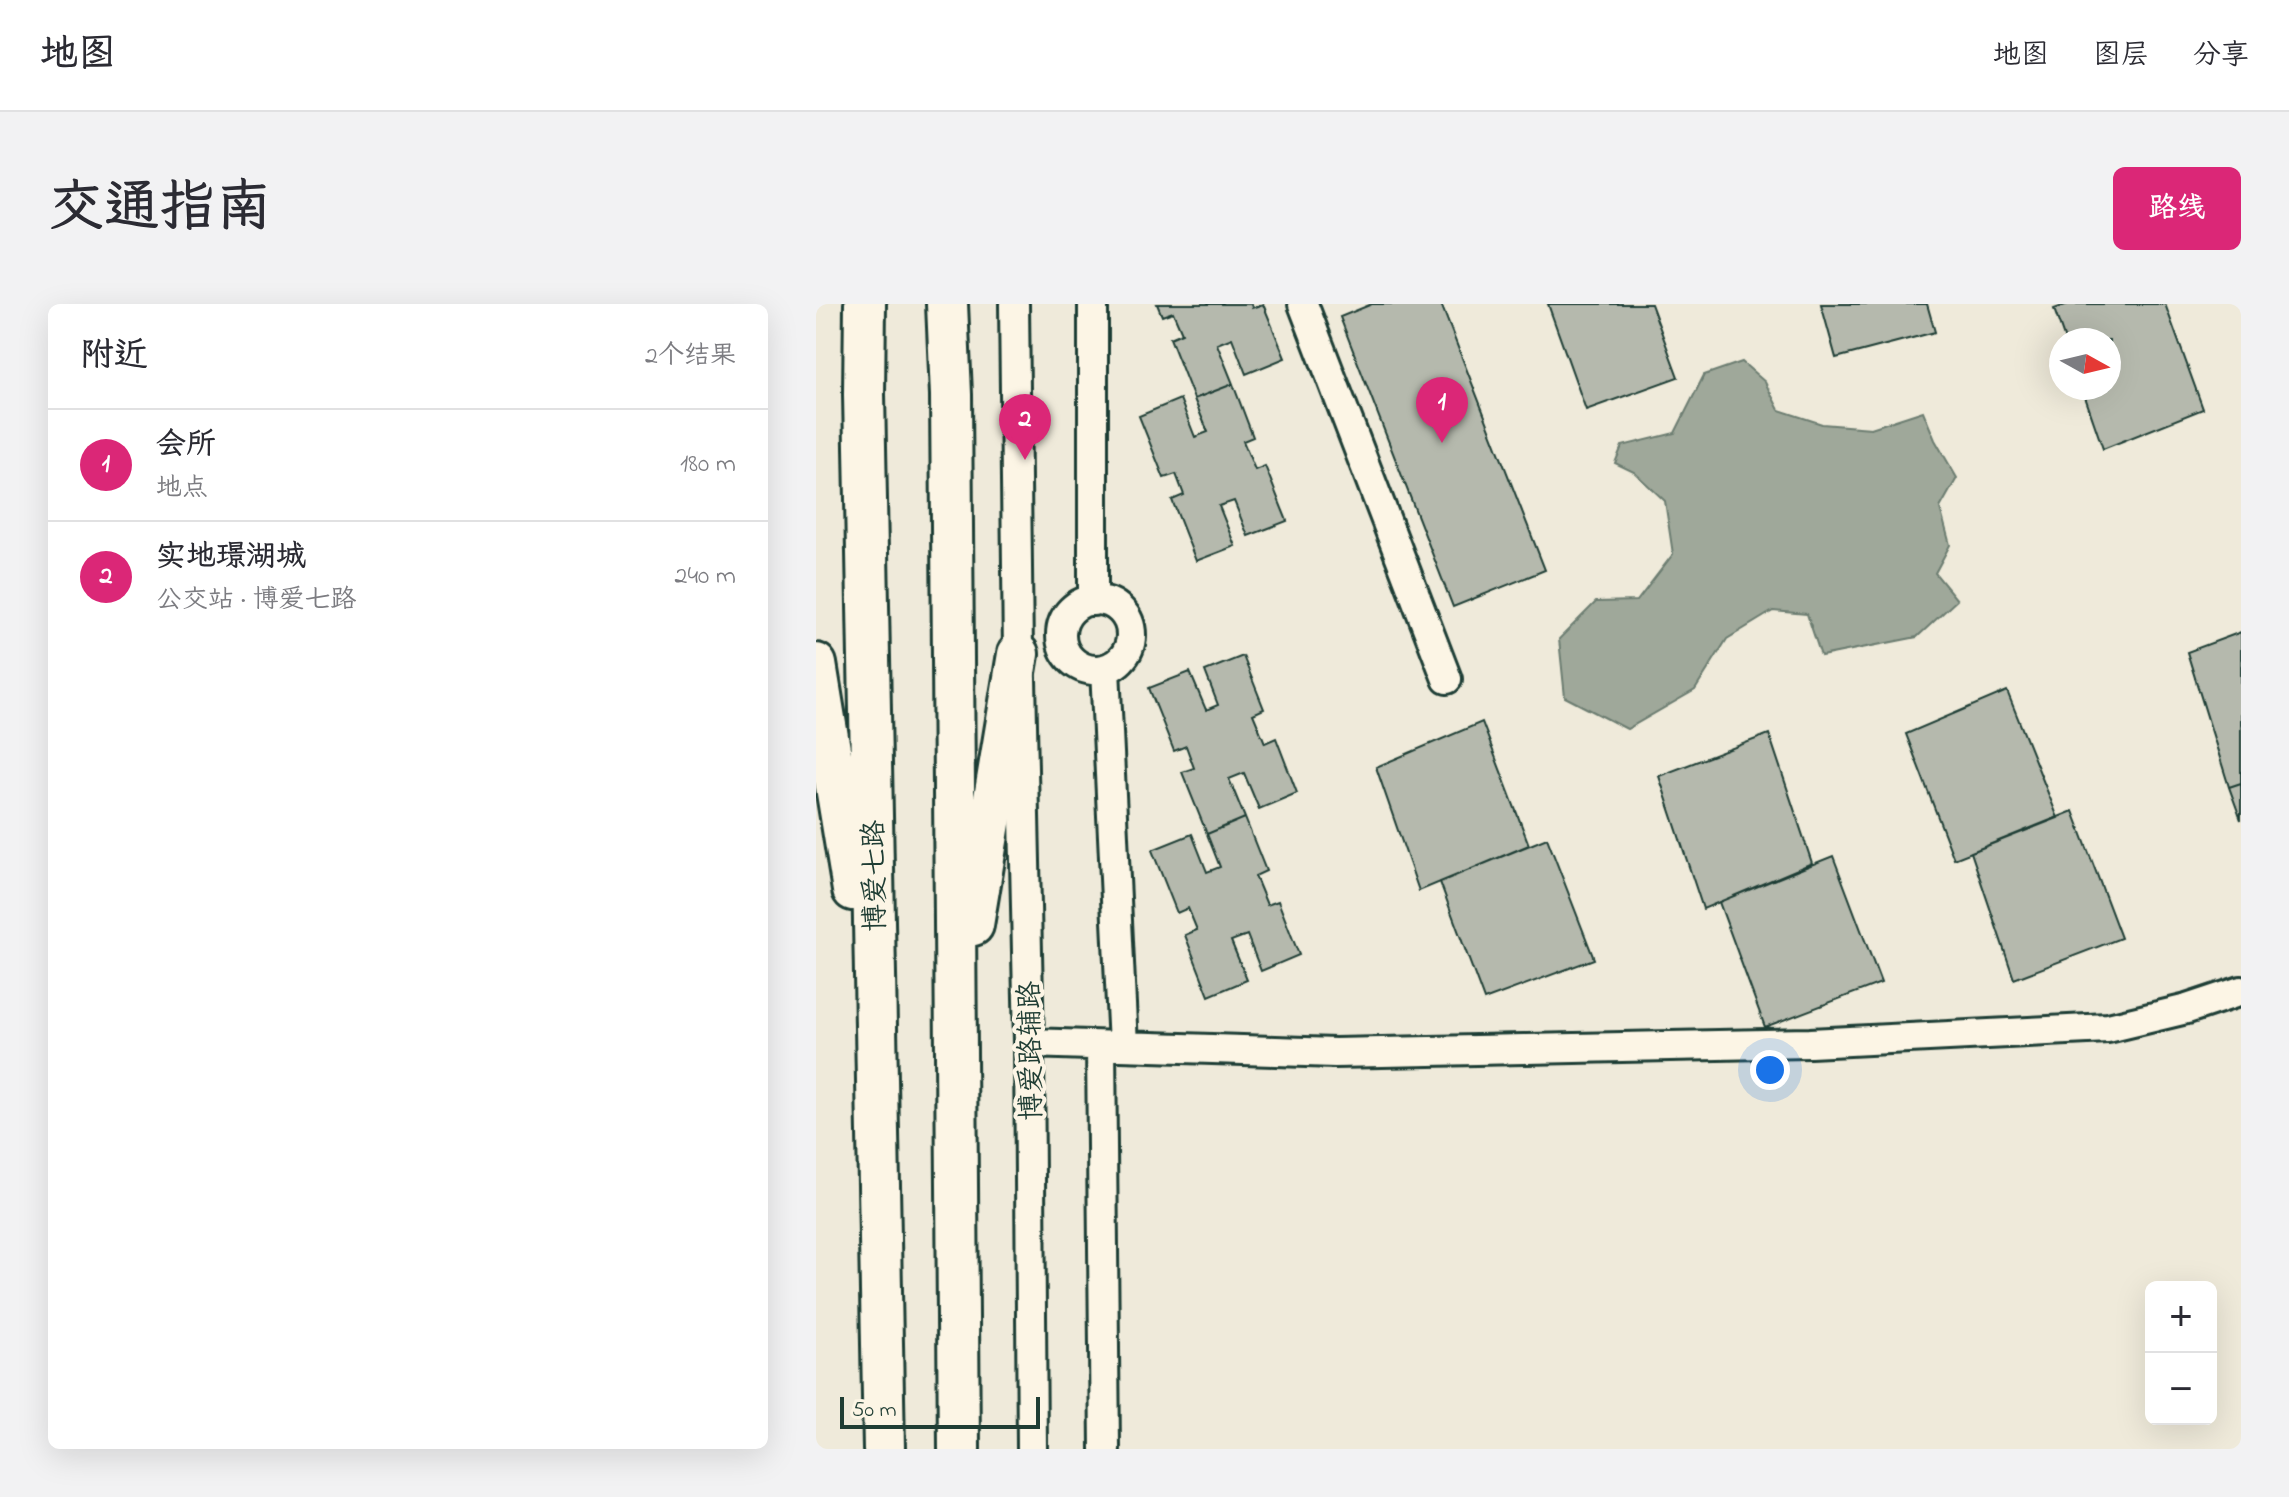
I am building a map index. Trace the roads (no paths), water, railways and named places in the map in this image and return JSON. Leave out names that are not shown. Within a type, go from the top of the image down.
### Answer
[{"type":"highway","name":"博爱七路","points":[[865,304],[864,410],[884,1449]]},
{"type":"highway","points":[[947,304],[951,410],[959,1449]]},
{"type":"highway","points":[[955,1031],[1018,654]]},
{"type":"highway","points":[[816,664],[876,1032]]},
{"type":"street","name":"博爱路辅路","points":[[1014,304],[1018,654],[1029,1043],[1032,1449]]},
{"type":"street","points":[[1093,304],[1093,601]]},
{"type":"street","points":[[1303,304],[1447,679]]},
{"type":"street","points":[[1093,601],[1115,606],[1129,624],[1129,647],[1124,657],[1105,669],[1095,670],[1076,664],[1064,647],[1062,638],[1067,617],[1083,603],[1093,601]]},
{"type":"street","points":[[1018,654],[1062,638]]},
{"type":"street","points":[[1105,669],[1112,1046],[1105,1449]]},
{"type":"street","points":[[1029,1043],[1335,1053],[1810,1043],[2108,1028],[2187,1009],[2241,991]]},
{"type":"place","name":"会所","points":[[1442,443]]},
{"type":"place","name":"实地璟湖城","points":[[1025,460]]}]
